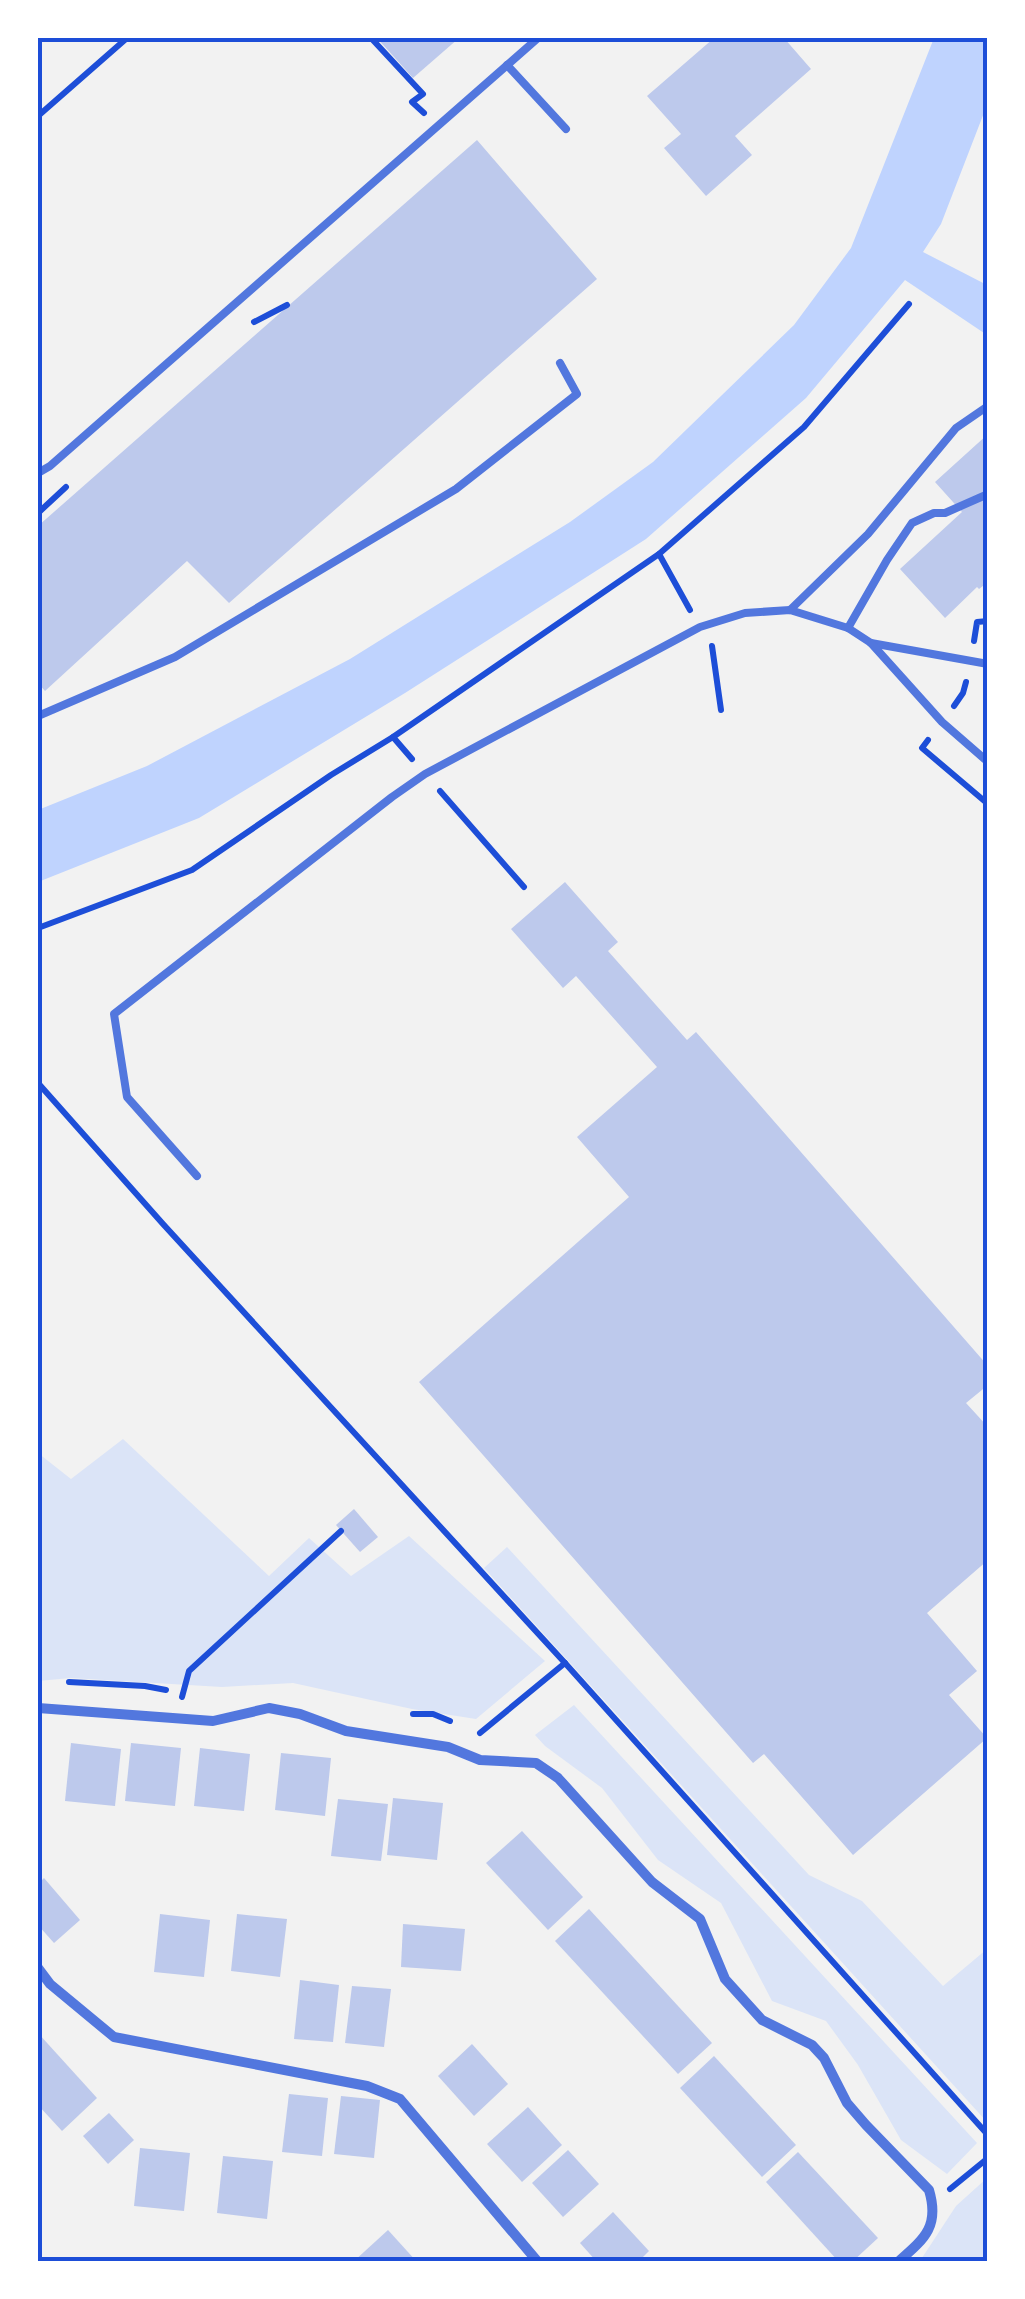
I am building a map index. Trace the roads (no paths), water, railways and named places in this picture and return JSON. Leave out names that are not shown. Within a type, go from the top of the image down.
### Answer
[{"type":"street","points":[[38,1708],[213,1720],[269,1708],[300,1714],[346,1732],[448,1748],[480,1760],[536,1763],[558,1778],[652,1882],[700,1919],[725,1980],[762,2020],[812,2045],[824,2058],[848,2104],[929,2190],[932,2222],[922,2240],[898,2262]]},
{"type":"street","points":[[38,1968],[50,1984],[114,2037],[367,2086],[400,2099],[538,2262]]},
{"type":"lane","points":[[38,472],[50,466],[538,38]]},
{"type":"lane","points":[[507,65],[566,129]]},
{"type":"lane","points":[[38,716],[175,657],[456,490],[577,394],[560,364]]},
{"type":"lane","points":[[790,610],[868,534],[956,428],[988,406]]},
{"type":"lane","points":[[848,628],[912,523],[988,494]]},
{"type":"lane","points":[[197,1176],[127,1097],[114,1014],[426,774],[700,627],[746,613],[790,610],[848,628],[871,644],[942,722],[988,762]]},
{"type":"lane","points":[[871,644],[988,664]]},
{"type":"water","points":[[934,38],[987,38],[987,105],[941,224],[923,252],[987,285],[987,335],[905,280],[806,398],[646,539],[405,693],[199,818],[38,882],[38,810],[147,766],[350,659],[570,522],[653,462],[794,325],[851,248]]}]
